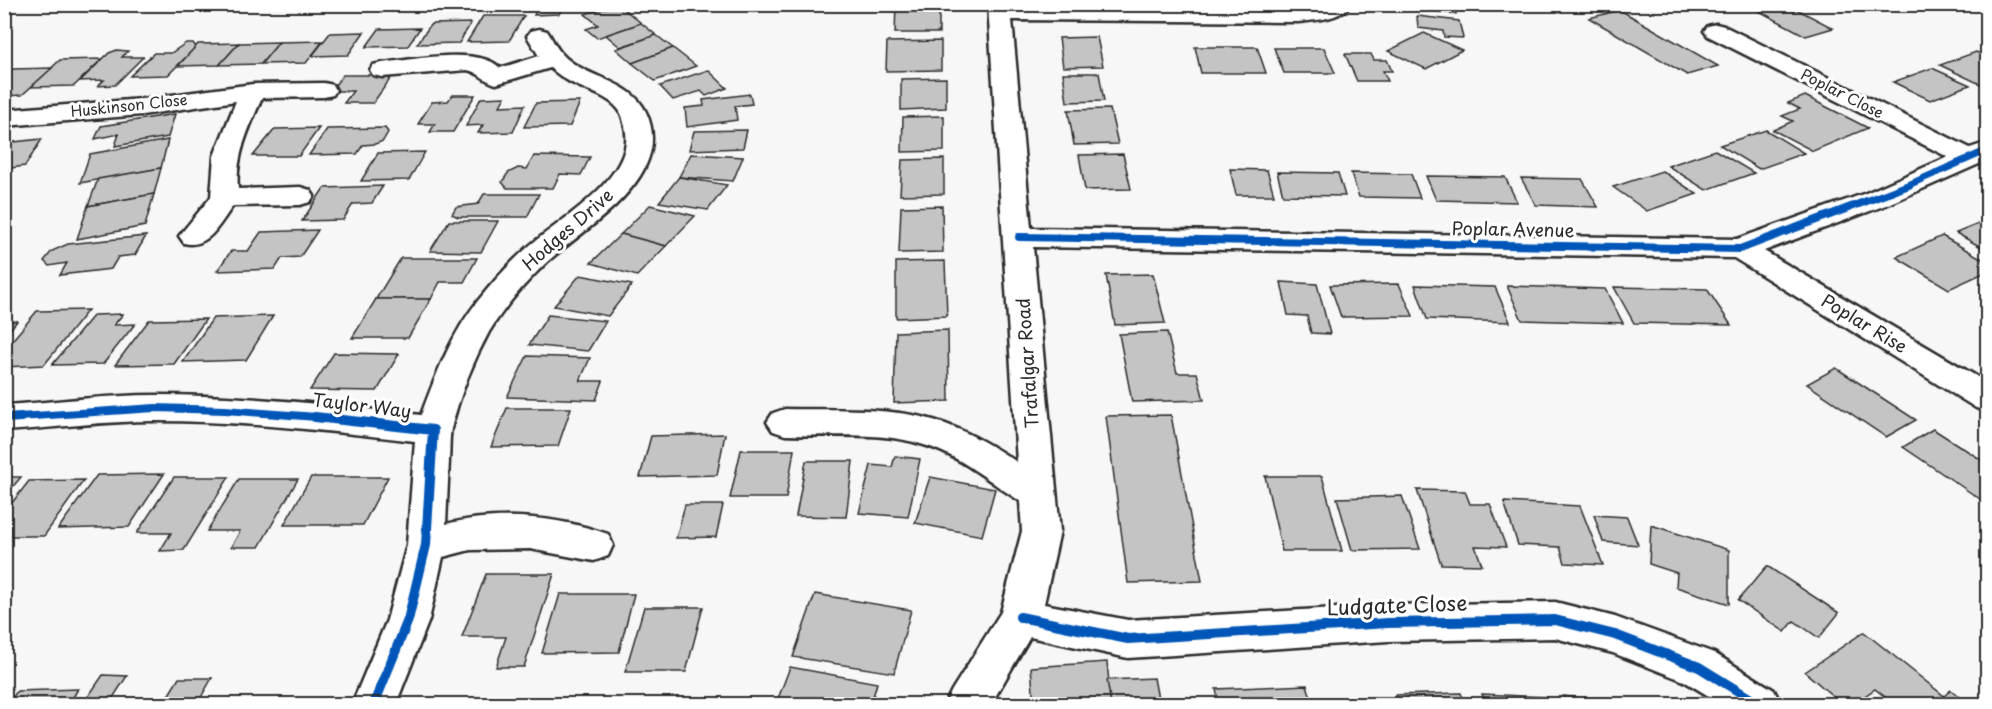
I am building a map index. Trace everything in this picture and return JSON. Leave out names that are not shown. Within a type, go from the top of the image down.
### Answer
[{"type":"street","points":[[999,9],[1298,15],[1320,13],[1340,4]]},
{"type":"street","name":"Trafalgar Road","points":[[967,705],[1020,617],[1041,531],[999,9]]},
{"type":"street","name":"Poplar Close","points":[[1716,31],[1978,153]]},
{"type":"street","name":"Hodges Drive","points":[[382,70],[467,63],[484,66],[496,76],[546,48],[577,76],[615,95],[632,109],[639,126],[642,144],[634,165],[617,188],[538,254],[510,282],[481,320],[455,369],[433,430]]},
{"type":"street","name":"Huskinson Close","points":[[4,118],[142,107],[253,91],[324,90]]},
{"type":"street","points":[[194,236],[225,198],[223,180],[231,139],[253,91]]},
{"type":"street","name":"Poplar Avenue","points":[[1019,237],[1740,249],[1876,199],[1978,153]]},
{"type":"street","points":[[225,198],[300,196]]},
{"type":"street","name":"Poplar Rise","points":[[1740,249],[1988,399]]},
{"type":"street","name":"Taylor Way","points":[[4,418],[153,408],[230,410],[326,417],[433,430],[426,544],[408,620],[374,705]]},
{"type":"street","points":[[785,422],[894,427],[925,432],[974,454],[1038,494]]},
{"type":"street","points":[[426,544],[470,534],[530,533],[594,544]]},
{"type":"street","name":"Ludgate Close","points":[[1020,617],[1128,639],[1388,623],[1555,620],[1615,635],[1699,667],[1759,705]]},
{"type":"shaded area","points":[[1899,4],[1987,4],[1938,11],[1899,5]]},
{"type":"building","points":[[540,4],[565,4],[559,14],[534,15]]},
{"type":"building","points":[[618,4],[641,23],[597,38],[586,29],[598,25],[585,14]]},
{"type":"building","points":[[1410,4],[1456,4],[1456,14],[1410,8]]},
{"type":"building","points":[[1746,4],[1787,4],[1833,28],[1806,36]]},
{"type":"building","points":[[896,5],[939,5],[939,33],[895,33]]},
{"type":"building","points":[[1620,10],[1718,66],[1687,75],[1589,18]]},
{"type":"building","points":[[483,16],[524,16],[509,41],[467,42]]},
{"type":"building","points":[[1417,16],[1459,21],[1463,38],[1444,37],[1443,31],[1418,28]]},
{"type":"building","points":[[471,23],[459,43],[417,44],[431,24]]},
{"type":"building","points":[[641,23],[656,35],[620,47],[606,35]]},
{"type":"building","points":[[420,28],[408,46],[366,47],[379,29]]},
{"type":"building","points":[[364,32],[348,55],[312,56],[330,33]]},
{"type":"building","points":[[1424,33],[1462,50],[1426,69],[1388,51]]},
{"type":"building","points":[[656,35],[673,48],[632,63],[616,49]]},
{"type":"building","points":[[1097,37],[1103,66],[1063,67],[1059,38]]},
{"type":"building","points":[[323,41],[306,63],[261,64],[279,42]]},
{"type":"building","points":[[941,41],[941,70],[886,71],[887,42]]},
{"type":"building","points":[[279,42],[261,64],[219,65],[239,43]]},
{"type":"building","points":[[186,43],[193,43],[196,47],[168,75],[130,76],[154,53],[171,53]]},
{"type":"building","points":[[239,43],[219,65],[178,66],[198,44]]},
{"type":"building","points":[[1195,47],[1257,47],[1266,73],[1201,73]]},
{"type":"building","points":[[673,48],[696,66],[655,81],[632,63]]},
{"type":"building","points":[[1274,48],[1324,48],[1335,73],[1284,73]]},
{"type":"building","points":[[117,50],[128,51],[122,57],[143,57],[115,85],[98,86],[104,80],[80,81],[109,53]]},
{"type":"building","points":[[1976,52],[1988,57],[1988,81],[1980,84],[1940,65]]},
{"type":"building","points":[[1345,54],[1371,54],[1374,60],[1387,60],[1392,71],[1383,71],[1388,81],[1357,81]]},
{"type":"building","points":[[102,59],[74,86],[31,87],[60,60]]},
{"type":"building","points":[[52,68],[22,95],[4,96],[4,76],[13,69]]},
{"type":"building","points":[[1932,68],[1970,85],[1930,100],[1893,82]]},
{"type":"building","points":[[708,70],[727,88],[706,96],[701,91],[673,100],[660,86]]},
{"type":"building","points":[[1063,73],[1099,73],[1104,101],[1067,102]]},
{"type":"building","points":[[343,75],[393,75],[373,103],[344,103],[353,91],[330,91]]},
{"type":"building","points":[[946,78],[946,108],[901,110],[901,79]]},
{"type":"building","points":[[750,94],[752,104],[735,106],[737,120],[687,127],[685,108],[704,106],[703,100]]},
{"type":"building","points":[[452,95],[475,95],[453,132],[430,132],[435,124],[418,124],[432,102],[448,101]]},
{"type":"building","points":[[1805,96],[1868,128],[1813,151],[1773,130],[1793,121],[1782,116],[1800,109],[1788,103]]},
{"type":"building","points":[[505,97],[500,106],[525,105],[513,132],[478,133],[483,125],[466,126],[481,98]]},
{"type":"building","points":[[580,102],[570,126],[524,127],[536,103]]},
{"type":"building","points":[[1110,109],[1118,144],[1074,145],[1068,110]]},
{"type":"building","points":[[175,114],[168,137],[115,146],[119,134],[95,139],[101,126]]},
{"type":"building","points":[[944,116],[944,151],[902,152],[903,117]]},
{"type":"building","points":[[319,128],[299,156],[253,156],[275,129]]},
{"type":"building","points":[[385,128],[388,132],[383,141],[363,145],[357,154],[309,155],[327,129]]},
{"type":"building","points":[[747,130],[743,148],[689,150],[694,131]]},
{"type":"building","points":[[1766,130],[1804,153],[1759,169],[1720,145]]},
{"type":"building","points":[[42,139],[25,166],[4,169],[4,143]]},
{"type":"building","points":[[168,140],[161,168],[80,183],[90,154]]},
{"type":"building","points":[[1715,150],[1754,173],[1706,190],[1668,166]]},
{"type":"building","points":[[425,152],[409,180],[361,181],[378,153]]},
{"type":"building","points":[[691,154],[743,157],[733,181],[679,177]]},
{"type":"building","points":[[1123,154],[1131,189],[1085,190],[1079,155]]},
{"type":"building","points":[[534,156],[590,157],[581,175],[560,174],[553,188],[507,188],[502,182],[508,173],[518,168],[527,169]]},
{"type":"building","points":[[944,159],[944,194],[900,195],[902,160]]},
{"type":"building","points":[[161,168],[154,194],[88,206],[98,179]]},
{"type":"building","points":[[1230,169],[1267,170],[1274,195],[1236,195]]},
{"type":"building","points":[[1662,171],[1697,194],[1647,211],[1613,187]]},
{"type":"building","points":[[1277,172],[1338,173],[1345,196],[1283,195]]},
{"type":"building","points":[[1351,173],[1411,174],[1420,198],[1359,197]]},
{"type":"building","points":[[1426,176],[1505,177],[1517,202],[1436,200]]},
{"type":"building","points":[[679,177],[727,185],[708,210],[659,202]]},
{"type":"building","points":[[1521,178],[1582,179],[1598,207],[1536,205]]},
{"type":"building","points":[[383,186],[372,203],[353,204],[343,220],[302,221],[324,188]]},
{"type":"building","points":[[154,194],[145,226],[77,239],[88,206]]},
{"type":"building","points":[[484,194],[539,194],[527,217],[458,217],[452,214],[456,207],[478,204]]},
{"type":"building","points":[[650,205],[695,216],[666,246],[621,234]]},
{"type":"building","points":[[942,206],[943,252],[899,253],[901,207]]},
{"type":"building","points":[[1988,220],[1988,251],[1956,233]]},
{"type":"building","points":[[449,221],[498,221],[481,252],[430,251]]},
{"type":"building","points":[[318,230],[300,257],[282,258],[275,269],[217,271],[231,251],[248,251],[261,232]]},
{"type":"building","points":[[621,234],[666,246],[637,276],[591,263]]},
{"type":"building","points":[[146,236],[135,255],[118,257],[111,269],[60,275],[67,263],[49,266],[44,261],[52,251],[68,244]]},
{"type":"building","points":[[1942,236],[1988,262],[1988,271],[1949,289],[1896,257]]},
{"type":"building","points":[[401,258],[477,258],[464,282],[440,282],[431,299],[376,299]]},
{"type":"building","points":[[945,261],[947,316],[896,318],[896,262]]},
{"type":"building","points":[[1153,274],[1165,323],[1115,325],[1106,275]]},
{"type":"building","points":[[580,275],[632,285],[608,316],[554,306]]},
{"type":"building","points":[[1281,282],[1317,284],[1330,334],[1311,333],[1307,316],[1288,315]]},
{"type":"building","points":[[1399,284],[1413,316],[1341,317],[1330,285]]},
{"type":"building","points":[[1415,285],[1495,287],[1510,322],[1427,319]]},
{"type":"building","points":[[1507,286],[1605,289],[1623,323],[1522,320]]},
{"type":"building","points":[[1614,287],[1707,289],[1731,325],[1634,323]]},
{"type":"building","points":[[376,299],[431,299],[408,338],[352,338]]},
{"type":"building","points":[[88,310],[44,365],[4,367],[4,350],[37,311]]},
{"type":"building","points":[[123,314],[114,325],[135,324],[103,364],[52,365],[94,315]]},
{"type":"building","points":[[548,315],[606,321],[588,351],[529,345]]},
{"type":"building","points":[[273,316],[246,360],[183,362],[213,318]]},
{"type":"building","points":[[206,319],[174,364],[115,365],[149,320]]},
{"type":"building","points":[[17,321],[4,337],[4,322]]},
{"type":"building","points":[[948,330],[949,401],[894,403],[896,332]]},
{"type":"building","points":[[1167,332],[1177,373],[1197,373],[1204,400],[1132,402],[1119,334]]},
{"type":"building","points":[[334,353],[399,354],[377,391],[310,390]]},
{"type":"building","points":[[527,356],[590,358],[580,381],[603,381],[596,400],[507,397]]},
{"type":"building","points":[[1836,368],[1916,420],[1886,437],[1807,384]]},
{"type":"building","points":[[507,408],[571,408],[558,446],[491,447]]},
{"type":"building","points":[[1171,415],[1202,581],[1128,583],[1106,416]]},
{"type":"building","points":[[1933,429],[1988,464],[1988,499],[1983,501],[1903,447]]},
{"type":"building","points":[[725,434],[717,475],[640,477],[651,436]]},
{"type":"building","points":[[741,450],[794,450],[786,498],[730,498]]},
{"type":"building","points":[[895,456],[920,459],[908,517],[859,513],[871,465],[892,467]]},
{"type":"building","points":[[806,461],[853,461],[846,517],[796,516]]},
{"type":"building","points":[[164,474],[129,527],[58,529],[97,475]]},
{"type":"building","points":[[1265,476],[1322,476],[1342,551],[1282,551]]},
{"type":"building","points":[[4,477],[21,477],[4,497]]},
{"type":"building","points":[[174,477],[229,477],[184,550],[160,551],[171,533],[137,533]]},
{"type":"building","points":[[311,477],[388,477],[363,525],[284,525]]},
{"type":"building","points":[[930,477],[995,489],[982,536],[915,523]]},
{"type":"building","points":[[239,479],[298,479],[259,547],[231,547],[240,531],[207,531]]},
{"type":"building","points":[[84,480],[44,536],[4,536],[4,513],[29,481]]},
{"type":"building","points":[[1417,490],[1465,491],[1470,504],[1490,504],[1506,547],[1475,546],[1482,565],[1441,564]]},
{"type":"building","points":[[1402,496],[1420,549],[1352,550],[1337,498]]},
{"type":"building","points":[[1504,502],[1580,506],[1603,565],[1565,563],[1560,547],[1518,545]]},
{"type":"building","points":[[685,505],[723,505],[716,537],[676,538]]},
{"type":"building","points":[[1594,515],[1627,517],[1638,545],[1603,542]]},
{"type":"building","points":[[1651,525],[1729,550],[1729,604],[1676,587],[1677,573],[1649,564]]},
{"type":"building","points":[[1767,566],[1839,613],[1819,638],[1794,621],[1785,632],[1738,600]]},
{"type":"building","points":[[486,574],[554,574],[524,667],[496,667],[506,637],[462,637]]},
{"type":"building","points":[[560,594],[634,594],[619,652],[542,653]]},
{"type":"building","points":[[815,594],[911,610],[894,673],[793,657]]},
{"type":"building","points":[[644,607],[703,607],[686,672],[625,672]]},
{"type":"building","points":[[1864,632],[1944,696],[1932,704],[1894,704],[1875,689],[1853,704],[1842,704],[1805,672]]},
{"type":"building","points":[[1107,662],[1111,704],[1034,704],[1031,667]]},
{"type":"building","points":[[790,667],[877,683],[871,704],[776,704]]},
{"type":"building","points":[[103,675],[127,676],[109,704],[83,704]]},
{"type":"building","points":[[179,678],[212,678],[197,704],[163,704]]},
{"type":"building","points":[[1154,678],[1159,704],[1111,704],[1107,680]]},
{"type":"building","points":[[1307,685],[1313,704],[1219,704],[1216,689]]},
{"type":"building","points":[[78,689],[69,704],[8,704],[17,691]]},
{"type":"building","points":[[1951,690],[1969,704],[1932,704],[1944,696]]},
{"type":"building","points":[[1461,693],[1465,704],[1398,704],[1395,695]]},
{"type":"building","points":[[1482,694],[1546,697],[1548,704],[1485,704]]},
{"type":"building","points":[[1563,696],[1626,703],[1626,704],[1565,704]]},
{"type":"cycle path","points":[[1019,237],[1740,249],[1876,199],[1988,150]]},
{"type":"cycle path","points":[[4,418],[117,409],[190,408],[294,415],[433,430],[426,545],[408,620],[374,704]]},
{"type":"cycle path","points":[[1020,617],[1128,639],[1388,623],[1555,620],[1615,635],[1699,667],[1759,704]]}]
